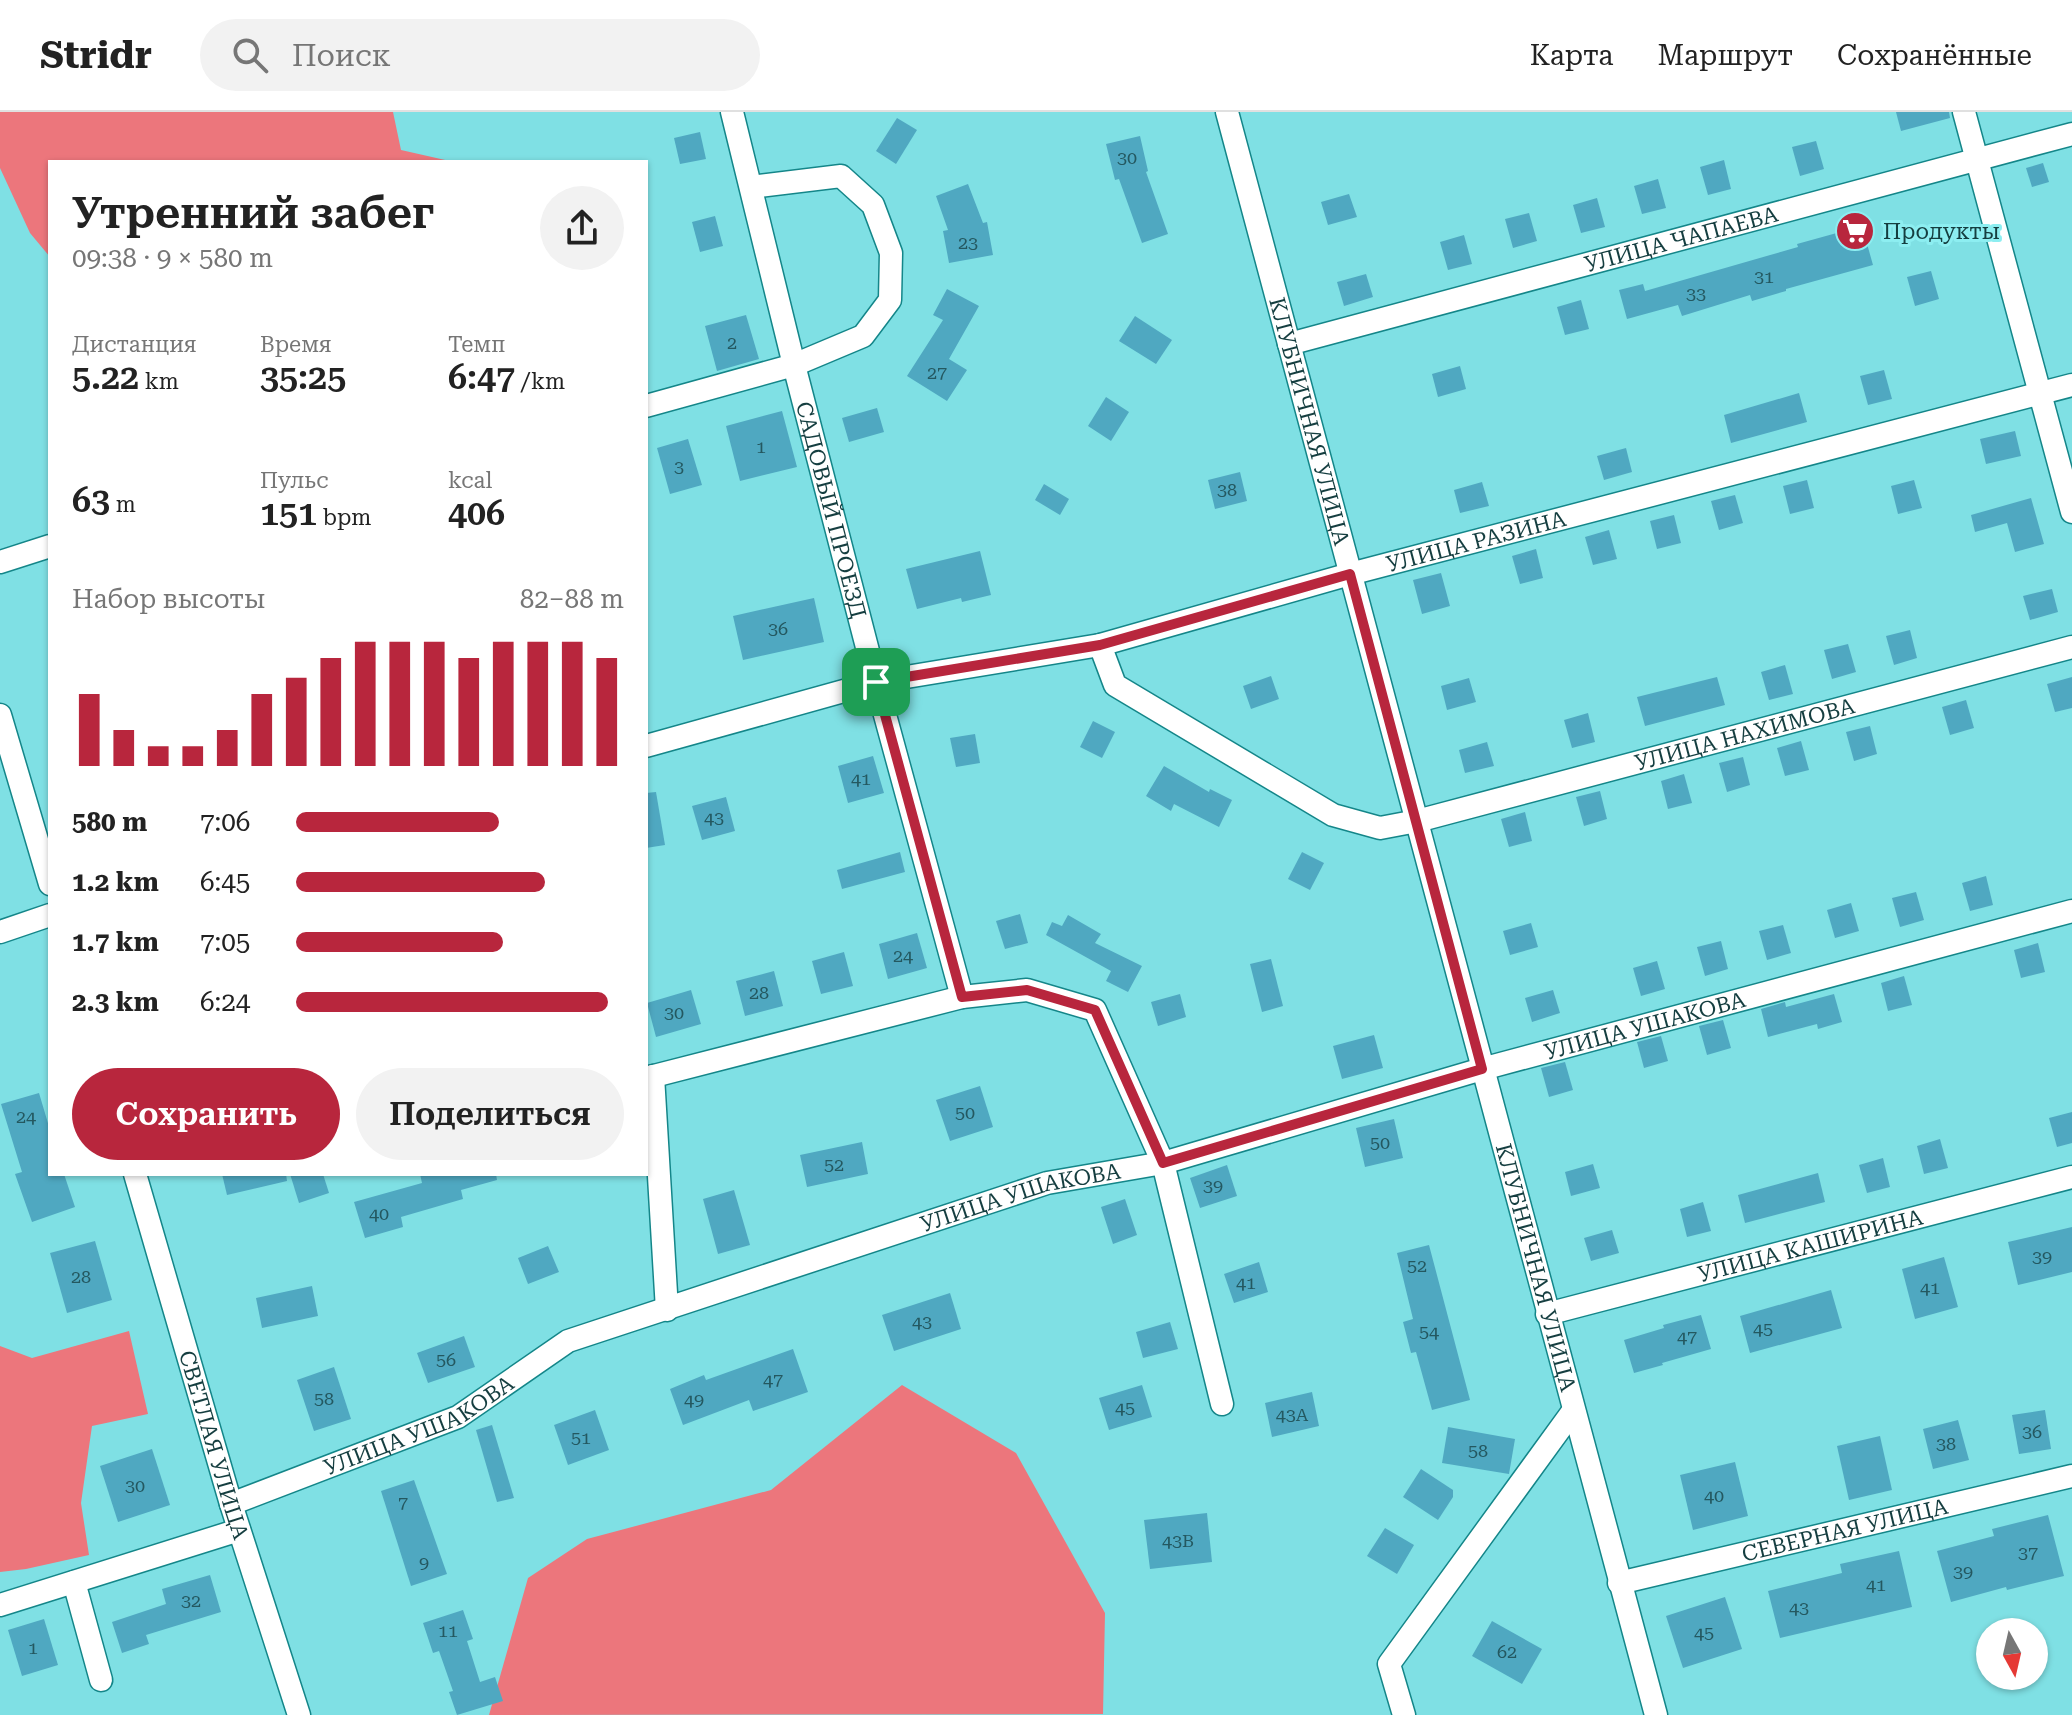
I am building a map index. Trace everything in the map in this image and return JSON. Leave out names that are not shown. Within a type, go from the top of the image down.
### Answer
[{"type":"street","name":"САДОВЫЙ ПРОЕЗД","points":[[732,112],[876,682],[962,997]]},
{"type":"street","name":"КЛУБНИЧНАЯ УЛИЦА","points":[[1227,112],[1656,1715]]},
{"type":"street","points":[[1964,112],[2072,512]]},
{"type":"street","name":"УЛИЦА ЧАПАЕВА","points":[[1289,344],[2072,134]]},
{"type":"street","points":[[648,405],[794,365],[863,336],[890,300],[891,253],[873,205],[841,176],[751,187]]},
{"type":"street","name":"УЛИЦА РАЗИНА","points":[[648,745],[876,682],[1100,645],[1350,574],[2072,385]]},
{"type":"street","points":[[0,562],[48,547]]},
{"type":"street","points":[[1100,645],[1115,685],[1333,815],[1380,828],[1417,821]]},
{"type":"street","name":"УЛИЦА НАХИМОВА","points":[[1417,821],[2072,647]]},
{"type":"street","points":[[0,715],[48,877]]},
{"type":"street","name":"УЛИЦА УШАКОВА","points":[[231,1504],[458,1417],[568,1341],[1047,1183],[1163,1163],[1482,1069],[2072,911]]},
{"type":"street","points":[[0,932],[48,916]]},
{"type":"street","points":[[667,1310],[650,1077],[962,997],[1027,990],[1095,1010],[1163,1163],[1222,1404]]},
{"type":"street","name":"СВЕТЛАЯ УЛИЦА","points":[[136,1176],[231,1504],[299,1715]]},
{"type":"street","name":"УЛИЦА КАШИРИНА","points":[[1547,1314],[2072,1177]]},
{"type":"street","points":[[1404,1715],[1389,1664],[1573,1411]]},
{"type":"street","name":"СЕВЕРНАЯ УЛИЦА","points":[[1619,1583],[2072,1476]]},
{"type":"street","points":[[0,1605],[239,1530]]},
{"type":"street","points":[[74,1582],[101,1680]]},
{"type":"shaded area","points":[[0,112],[393,112],[401,150],[445,160],[48,160],[48,255],[30,233],[0,168]]},
{"type":"shaded area","points":[[129,1331],[148,1414],[92,1426],[81,1503],[89,1555],[0,1572],[0,1346],[32,1358]]},
{"type":"shaded area","points":[[902,1385],[1016,1453],[1105,1613],[1103,1714],[489,1715],[528,1578],[587,1539],[771,1490]]},
{"type":"building","points":[[1896,112],[1949,112],[1950,118],[1901,131]]},
{"type":"building","points":[[897,118],[917,130],[896,164],[876,151]]},
{"type":"building","points":[[700,132],[706,159],[680,164],[674,138]]},
{"type":"building","points":[[1140,136],[1146,172],[1168,234],[1142,243],[1119,179],[1115,180],[1106,144]]},
{"type":"building","points":[[1816,141],[1824,169],[1800,176],[1792,147]]},
{"type":"building","points":[[1724,160],[1731,189],[1708,195],[1700,167]]},
{"type":"building","points":[[2043,163],[2049,182],[2032,187],[2026,168]]},
{"type":"building","points":[[1658,179],[1666,208],[1642,214],[1634,186]]},
{"type":"building","points":[[968,184],[983,223],[987,222],[993,255],[949,263],[943,231],[948,230],[936,196]]},
{"type":"building","points":[[1349,194],[1357,217],[1328,225],[1321,202]]},
{"type":"building","points":[[1597,198],[1605,227],[1581,233],[1573,205]]},
{"type":"building","points":[[1529,213],[1537,241],[1513,248],[1505,219]]},
{"type":"building","points":[[715,216],[723,246],[700,252],[692,222]]},
{"type":"building","points":[[1862,226],[1873,265],[1752,301],[1750,295],[1682,316],[1678,305],[1627,319],[1619,290],[1643,284],[1645,291]]},
{"type":"building","points":[[1464,235],[1472,264],[1448,270],[1440,242]]},
{"type":"building","points":[[1931,271],[1939,299],[1915,306],[1907,277]]},
{"type":"building","points":[[1366,274],[1373,297],[1344,306],[1337,282]]},
{"type":"building","points":[[947,289],[979,306],[949,359],[967,370],[947,401],[907,376],[943,320],[933,315]]},
{"type":"building","points":[[1581,300],[1589,329],[1565,335],[1557,307]]},
{"type":"building","points":[[746,315],[759,359],[717,371],[705,326]]},
{"type":"building","points":[[1135,316],[1172,340],[1156,364],[1119,341]]},
{"type":"building","points":[[1460,366],[1466,389],[1438,397],[1432,374]]},
{"type":"building","points":[[1884,370],[1892,399],[1868,405],[1860,376]]},
{"type":"building","points":[[1799,393],[1807,422],[1731,443],[1724,415]]},
{"type":"building","points":[[1106,397],[1129,412],[1111,441],[1088,426]]},
{"type":"building","points":[[877,408],[884,432],[849,442],[842,418]]},
{"type":"building","points":[[782,411],[797,467],[740,481],[726,426]]},
{"type":"building","points":[[2015,431],[2021,456],[1986,464],[1980,439]]},
{"type":"building","points":[[688,439],[702,485],[670,494],[657,448]]},
{"type":"building","points":[[1626,448],[1632,472],[1604,480],[1597,456]]},
{"type":"building","points":[[1240,472],[1247,501],[1215,509],[1208,480]]},
{"type":"building","points":[[1807,480],[1814,508],[1790,514],[1783,486]]},
{"type":"building","points":[[1914,480],[1922,508],[1898,514],[1891,486]]},
{"type":"building","points":[[1482,482],[1489,506],[1460,513],[1454,490]]},
{"type":"building","points":[[1044,484],[1069,499],[1060,515],[1035,500]]},
{"type":"building","points":[[1735,495],[1743,523],[1719,530],[1711,501]]},
{"type":"building","points":[[2031,498],[2044,544],[2015,552],[2007,523],[1975,532],[1971,515]]},
{"type":"building","points":[[1674,515],[1681,543],[1657,549],[1650,521]]},
{"type":"building","points":[[1609,530],[1617,559],[1593,565],[1585,537]]},
{"type":"building","points":[[1536,549],[1543,578],[1520,584],[1512,556]]},
{"type":"building","points":[[980,551],[991,595],[962,602],[961,598],[917,609],[906,569]]},
{"type":"building","points":[[1441,573],[1450,606],[1422,614],[1413,580]]},
{"type":"building","points":[[2052,589],[2058,612],[2030,620],[2023,596]]},
{"type":"building","points":[[814,598],[824,642],[743,660],[733,616]]},
{"type":"building","points":[[1910,630],[1917,658],[1894,665],[1886,636]]},
{"type":"building","points":[[1848,644],[1856,672],[1832,679],[1824,650]]},
{"type":"building","points":[[1785,665],[1793,694],[1769,700],[1761,672]]},
{"type":"building","points":[[1271,676],[1279,699],[1251,709],[1243,686]]},
{"type":"building","points":[[1717,677],[1725,705],[1645,726],[1637,697]]},
{"type":"building","points":[[2072,677],[2072,708],[2055,712],[2047,684]]},
{"type":"building","points":[[1469,678],[1476,702],[1447,710],[1441,686]]},
{"type":"building","points":[[1966,700],[1974,728],[1950,735],[1942,707]]},
{"type":"building","points":[[1588,713],[1595,742],[1572,748],[1564,720]]},
{"type":"building","points":[[1093,721],[1115,732],[1102,758],[1080,747]]},
{"type":"building","points":[[1870,726],[1877,754],[1854,761],[1846,732]]},
{"type":"building","points":[[975,734],[980,763],[956,767],[950,738]]},
{"type":"building","points":[[1801,741],[1809,770],[1785,776],[1777,748]]},
{"type":"building","points":[[1487,742],[1494,766],[1465,773],[1459,750]]},
{"type":"building","points":[[873,756],[884,793],[848,803],[838,766]]},
{"type":"building","points":[[1743,757],[1750,785],[1727,792],[1719,763]]},
{"type":"building","points":[[1164,766],[1209,792],[1210,789],[1232,800],[1219,827],[1174,804],[1171,811],[1146,796]]},
{"type":"building","points":[[1684,774],[1692,803],[1668,809],[1661,781]]},
{"type":"building","points":[[1600,791],[1607,819],[1584,826],[1576,797]]},
{"type":"building","points":[[656,792],[665,845],[648,848],[648,793]]},
{"type":"building","points":[[726,797],[735,831],[702,840],[692,806]]},
{"type":"building","points":[[1525,812],[1532,841],[1509,847],[1501,819]]},
{"type":"building","points":[[900,852],[905,872],[842,889],[837,870]]},
{"type":"building","points":[[1302,852],[1324,863],[1310,890],[1288,879]]},
{"type":"building","points":[[1986,876],[1993,905],[1970,911],[1962,883]]},
{"type":"building","points":[[1916,892],[1924,920],[1900,927],[1892,898]]},
{"type":"building","points":[[1851,903],[1859,931],[1835,938],[1827,910]]},
{"type":"building","points":[[1020,914],[1028,943],[1005,949],[996,921]]},
{"type":"building","points":[[1068,915],[1101,934],[1095,943],[1142,966],[1128,992],[1106,981],[1111,971],[1046,935],[1052,922],[1062,926]]},
{"type":"building","points":[[1531,923],[1538,947],[1510,955],[1503,931]]},
{"type":"building","points":[[1783,925],[1791,953],[1767,960],[1759,931]]},
{"type":"building","points":[[917,933],[927,968],[888,979],[879,944]]},
{"type":"building","points":[[1721,941],[1728,969],[1705,976],[1697,947]]},
{"type":"building","points":[[2038,943],[2045,972],[2021,978],[2014,950]]},
{"type":"building","points":[[844,952],[853,986],[821,994],[812,961]]},
{"type":"building","points":[[1271,959],[1283,1006],[1262,1012],[1250,964]]},
{"type":"building","points":[[1657,961],[1665,989],[1641,996],[1633,968]]},
{"type":"building","points":[[774,971],[783,1006],[745,1016],[736,981]]},
{"type":"building","points":[[1904,976],[1912,1005],[1888,1011],[1881,983]]},
{"type":"building","points":[[691,990],[701,1024],[656,1037],[648,1003]]},
{"type":"building","points":[[1553,990],[1560,1013],[1532,1022],[1525,998]]},
{"type":"building","points":[[1180,994],[1186,1017],[1158,1026],[1151,1002]]},
{"type":"building","points":[[1834,994],[1842,1022],[1818,1029],[1817,1024],[1768,1037],[1761,1009],[1785,1002],[1786,1007]]},
{"type":"building","points":[[1723,1020],[1731,1048],[1707,1055],[1699,1026]]},
{"type":"building","points":[[1374,1035],[1383,1068],[1342,1079],[1333,1046]]},
{"type":"building","points":[[1661,1036],[1668,1061],[1644,1068],[1637,1042]]},
{"type":"building","points":[[1565,1062],[1573,1090],[1549,1097],[1541,1068]]},
{"type":"building","points":[[980,1086],[993,1127],[950,1141],[936,1100]]},
{"type":"building","points":[[39,1093],[48,1123],[48,1176],[65,1176],[75,1207],[32,1222],[15,1174],[22,1172],[1,1104]]},
{"type":"building","points":[[2072,1112],[2072,1143],[2057,1147],[2049,1118]]},
{"type":"building","points":[[1394,1119],[1403,1158],[1365,1167],[1356,1128]]},
{"type":"building","points":[[1940,1139],[1948,1168],[1924,1174],[1917,1146]]},
{"type":"building","points":[[862,1142],[868,1174],[807,1187],[800,1155]]},
{"type":"building","points":[[1883,1158],[1890,1187],[1867,1193],[1859,1165]]},
{"type":"building","points":[[1593,1164],[1600,1188],[1571,1196],[1565,1172]]},
{"type":"building","points":[[1227,1165],[1237,1196],[1200,1208],[1190,1178]]},
{"type":"building","points":[[1818,1173],[1825,1202],[1745,1223],[1738,1195]]},
{"type":"building","points":[[222,1176],[286,1176],[287,1181],[227,1195]]},
{"type":"building","points":[[291,1176],[324,1176],[329,1193],[299,1203]]},
{"type":"building","points":[[420,1176],[496,1176],[497,1180],[461,1190],[463,1199],[401,1217],[403,1227],[365,1238],[354,1202],[422,1183]]},
{"type":"building","points":[[734,1190],[750,1245],[718,1254],[703,1199]]},
{"type":"building","points":[[1125,1199],[1137,1235],[1113,1244],[1101,1207]]},
{"type":"building","points":[[1703,1202],[1711,1231],[1687,1237],[1680,1209]]},
{"type":"building","points":[[2072,1227],[2072,1272],[2018,1285],[2008,1242]]},
{"type":"building","points":[[1612,1230],[1619,1253],[1591,1261],[1584,1238]]},
{"type":"building","points":[[95,1241],[112,1300],[67,1313],[50,1253]]},
{"type":"building","points":[[1429,1245],[1470,1400],[1432,1410],[1416,1352],[1411,1353],[1403,1322],[1413,1319],[1397,1253]]},
{"type":"building","points":[[548,1246],[559,1272],[528,1284],[518,1258]]},
{"type":"building","points":[[1944,1257],[1958,1307],[1915,1319],[1902,1269]]},
{"type":"building","points":[[1259,1262],[1268,1292],[1234,1303],[1224,1274]]},
{"type":"building","points":[[312,1286],[318,1316],[262,1328],[256,1298]]},
{"type":"building","points":[[1831,1290],[1842,1328],[1750,1353],[1740,1316]]},
{"type":"building","points":[[950,1293],[961,1329],[894,1351],[882,1315]]},
{"type":"building","points":[[1701,1315],[1711,1349],[1634,1373],[1624,1340]]},
{"type":"building","points":[[1170,1322],[1178,1349],[1143,1358],[1136,1332]]},
{"type":"building","points":[[464,1336],[475,1367],[428,1383],[417,1353]]},
{"type":"building","points":[[793,1349],[808,1392],[753,1411],[749,1400],[683,1425],[670,1389],[704,1375],[706,1380]]},
{"type":"building","points":[[334,1367],[351,1419],[314,1431],[297,1380]]},
{"type":"building","points":[[1142,1385],[1152,1417],[1109,1430],[1099,1398]]},
{"type":"building","points":[[1312,1392],[1319,1426],[1272,1437],[1265,1403]]},
{"type":"building","points":[[595,1410],[609,1450],[568,1465],[554,1425]]},
{"type":"building","points":[[2045,1410],[2051,1449],[2019,1454],[2012,1415]]},
{"type":"building","points":[[1958,1420],[1969,1460],[1933,1469],[1923,1429]]},
{"type":"building","points":[[492,1425],[514,1498],[497,1502],[476,1430]]},
{"type":"building","points":[[1448,1427],[1515,1439],[1509,1474],[1442,1463]]},
{"type":"building","points":[[1880,1436],[1892,1490],[1849,1500],[1837,1446]]},
{"type":"building","points":[[152,1449],[170,1505],[118,1522],[100,1466]]},
{"type":"building","points":[[1735,1462],[1748,1516],[1693,1530],[1680,1475]]},
{"type":"building","points":[[1421,1469],[1453,1490],[1453,1497],[1438,1520],[1403,1497]]},
{"type":"building","points":[[414,1480],[447,1574],[411,1586],[381,1491]]},
{"type":"building","points":[[1207,1513],[1212,1562],[1150,1569],[1144,1520]]},
{"type":"building","points":[[2048,1515],[2064,1576],[1951,1602],[1937,1551],[1994,1536],[1992,1529]]},
{"type":"building","points":[[1385,1528],[1414,1545],[1397,1574],[1367,1556]]},
{"type":"building","points":[[1899,1551],[1912,1607],[1780,1638],[1768,1591],[1842,1573],[1840,1564]]},
{"type":"building","points":[[210,1575],[221,1612],[146,1635],[149,1644],[122,1653],[112,1622],[166,1604],[162,1589]]},
{"type":"building","points":[[1725,1597],[1742,1649],[1683,1668],[1666,1616]]},
{"type":"building","points":[[463,1610],[473,1639],[467,1641],[480,1682],[495,1677],[503,1701],[457,1715],[449,1692],[453,1691],[439,1651],[433,1653],[423,1623]]},
{"type":"building","points":[[44,1619],[58,1665],[22,1676],[8,1630]]},
{"type":"building","points":[[1492,1621],[1542,1649],[1522,1684],[1472,1656]]},
{"type":"place","name":"Продукты","points":[[1855,231]]},
{"type":"route","points":[[1350,574],[1482,1069],[1163,1163],[1095,1010],[1027,990],[962,997],[876,682],[1100,645],[1350,574]]}]
